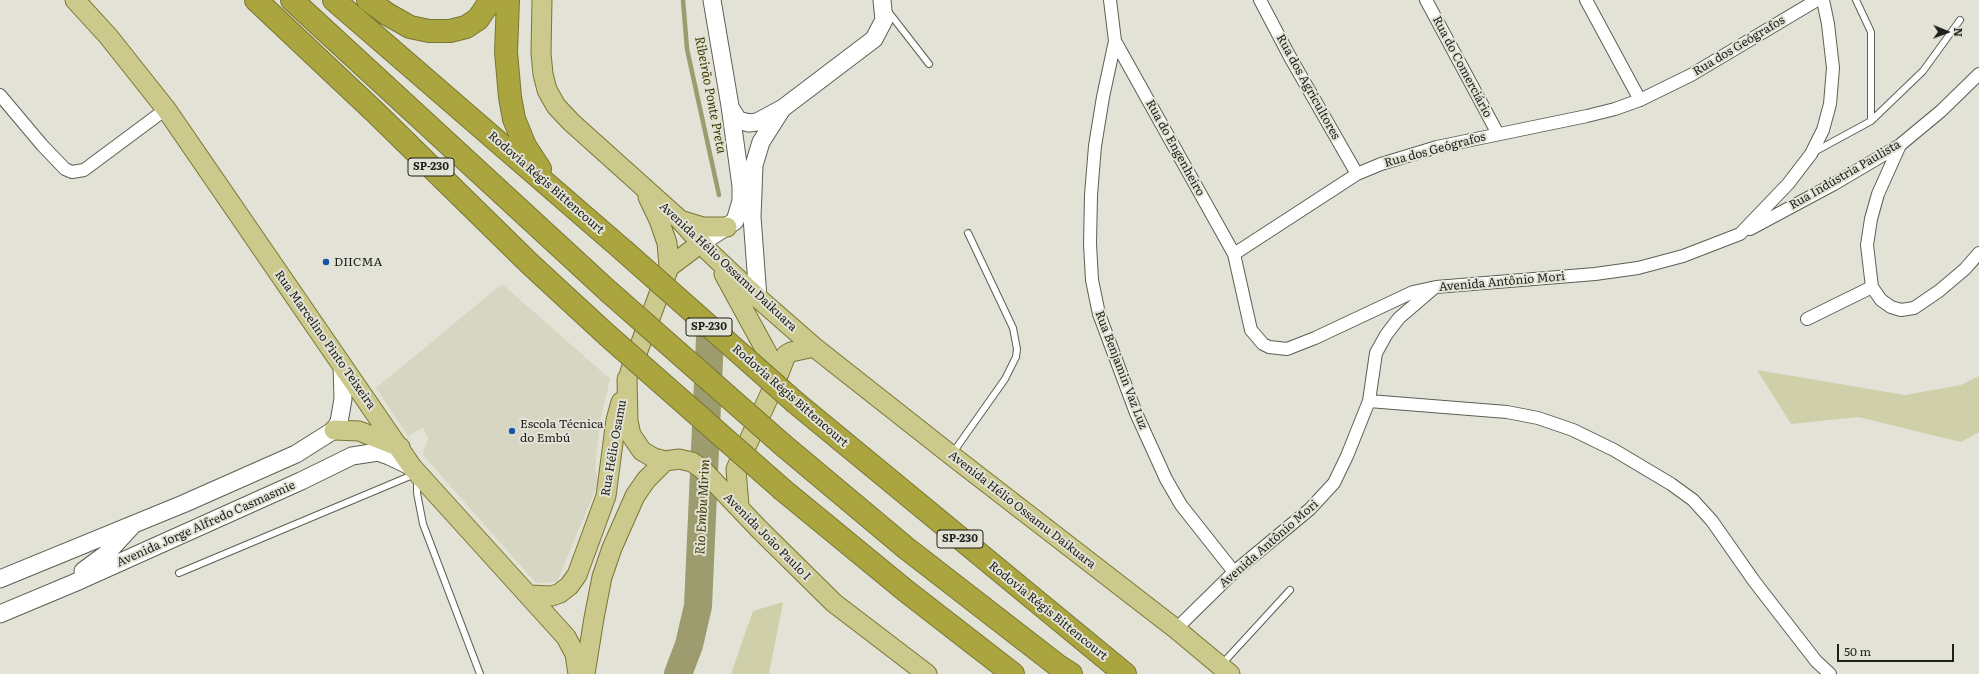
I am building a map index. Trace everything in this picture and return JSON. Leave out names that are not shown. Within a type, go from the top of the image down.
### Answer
[{"type":"highway","name":"SP-230","points":[[256,0],[376,113],[530,264],[607,335],[783,490],[906,591],[1013,674]]},
{"type":"highway","points":[[292,0],[608,291],[783,445],[906,548],[1057,665],[1071,674]]},
{"type":"highway","name":"Rodovia Régis Bittencourt","points":[[334,0],[623,250],[796,403],[1125,674]]},
{"type":"highway","points":[[368,0],[387,14],[410,27],[429,31],[450,31],[466,27],[478,18],[491,0]]},
{"type":"highway","points":[[508,0],[506,52],[510,97],[514,120],[525,146],[552,189]]},
{"type":"main road","name":"Rua Marcelino Pinto Teixeira","points":[[75,0],[108,36],[166,109],[415,470],[566,637],[575,654],[578,674]]},
{"type":"main road","name":"Avenida Hélio Ossamu Daikuara","points":[[542,0],[541,53],[543,74],[547,90],[556,106],[571,122],[679,219],[704,246],[758,298],[814,347],[1176,629],[1225,670]]},
{"type":"main road","name":"Avenida Hélio Ossamu Daikuara","points":[[642,187],[659,220],[667,243],[669,267]]},
{"type":"main road","points":[[679,219],[703,227],[727,227]]},
{"type":"main road","points":[[669,267],[704,246],[729,282],[771,360]]},
{"type":"main road","name":"Rua Hélio Osamu","points":[[529,595],[552,596],[560,593],[569,586],[577,575],[606,496],[616,420],[627,379],[669,267]]},
{"type":"main road","points":[[739,506],[736,469],[776,381],[758,298]]},
{"type":"main road","name":"Avenida Hélio Ossamu Daikuara","points":[[776,381],[788,353],[814,347]]},
{"type":"main road","name":"Avenida João Paulo I","points":[[627,379],[628,421],[631,435],[642,451],[654,458],[665,461],[679,459],[692,462],[702,469],[712,481],[739,506],[759,529],[834,603],[927,674]]},
{"type":"main road","points":[[334,430],[359,431],[400,448]]},
{"type":"main road","points":[[585,674],[602,577],[612,548],[635,496],[646,480],[665,461]]},
{"type":"main road","points":[[712,481],[736,469]]},
{"type":"street","points":[[704,246],[735,221],[741,201],[741,186],[730,106],[712,0]]},
{"type":"street","name":"Rua Benjamin Vaz Luz","points":[[1110,0],[1115,41],[1103,97],[1095,146],[1091,195],[1090,244],[1092,280],[1099,314],[1136,413],[1166,479],[1181,505],[1234,572]]},
{"type":"street","name":"Rua dos Agricultores","points":[[1260,0],[1290,57],[1357,174]]},
{"type":"street","name":"Rua do Comerciário","points":[[1426,0],[1498,134]]},
{"type":"street","points":[[1586,0],[1640,100]]},
{"type":"street","name":"Rua dos Geógrafos","points":[[1234,254],[1357,174],[1381,164],[1437,147],[1587,116],[1615,109],[1640,100],[1691,75],[1818,0]]},
{"type":"street","name":"Avenida Antônio Mori","points":[[1176,629],[1234,572],[1310,509],[1334,483],[1347,456],[1369,401],[1376,353],[1386,335],[1399,318],[1436,287],[1595,274],[1638,268],[1683,256],[1740,234],[1788,184],[1811,154],[1822,130],[1830,104],[1833,68],[1828,24],[1823,0]]},
{"type":"street","points":[[730,106],[738,120],[749,123],[757,122],[783,108],[874,39],[884,20],[883,3]]},
{"type":"street","name":"Rua do Engenheiro","points":[[1115,41],[1234,254]]},
{"type":"street","name":"Rua Indústria Paulista","points":[[1740,234],[1834,184],[1900,145],[1941,111],[1979,74]]},
{"type":"street","points":[[0,95],[42,146],[65,169],[72,172],[84,170],[166,109]]},
{"type":"street","points":[[758,298],[752,217],[754,165],[761,142],[783,108]]},
{"type":"street","points":[[1900,145],[1878,194],[1871,219],[1867,245],[1872,287],[1881,300],[1891,307],[1901,310],[1914,308],[1939,291],[1965,269],[1979,253]]},
{"type":"street","points":[[1234,254],[1251,330],[1263,344],[1276,349],[1287,348],[1413,292],[1436,287]]},
{"type":"street","points":[[1807,318],[1872,287]]},
{"type":"street","points":[[0,579],[183,504],[296,454],[334,430],[341,415],[343,399],[342,365]]},
{"type":"street","points":[[1369,401],[1507,412],[1538,418],[1573,430],[1614,450],[1671,484],[1693,500],[1712,521],[1754,581],[1816,661],[1830,674]]},
{"type":"street","name":"Avenida Jorge Alfredo Casmasmie","points":[[0,614],[40,598],[301,482],[352,456],[378,452],[389,456],[415,470]]},
{"type":"street","points":[[40,598],[90,567],[106,554],[133,524]]},
{"type":"lane","points":[[1856,0],[1870,32],[1871,121]]},
{"type":"lane","points":[[883,3],[929,64]]},
{"type":"lane","points":[[1811,154],[1871,121],[1923,71],[1960,20]]},
{"type":"lane","points":[[951,455],[1004,378],[1016,357],[1017,349],[1013,328],[968,234]]},
{"type":"lane","points":[[179,573],[415,470],[417,493],[423,524],[480,674]]},
{"type":"lane","points":[[1225,670],[1235,648],[1290,590]]},
{"type":"shaded area","name":"Escola Técnica do Embú","points":[[502,284],[610,379],[600,421],[595,470],[599,481],[557,582],[536,583],[423,455],[428,438],[423,427],[408,436],[376,388]]},
{"type":"green space","points":[[1757,370],[1905,395],[1961,385],[1979,376],[1979,432],[1961,442],[1858,417],[1791,424]]},
{"type":"green space","points":[[783,602],[769,674],[731,674],[753,611]]},
{"type":"waterway","name":"Ribeirão Ponte Preta","points":[[683,0],[687,49],[719,195]]},
{"type":"waterway","name":"Rio Embu Mirim","points":[[678,674],[689,645],[698,606],[710,338]]},
{"type":"place","name":"DIICMA","points":[[326,262]]},
{"type":"place","name":"Escola Técnica do Embú","points":[[512,431]]}]
